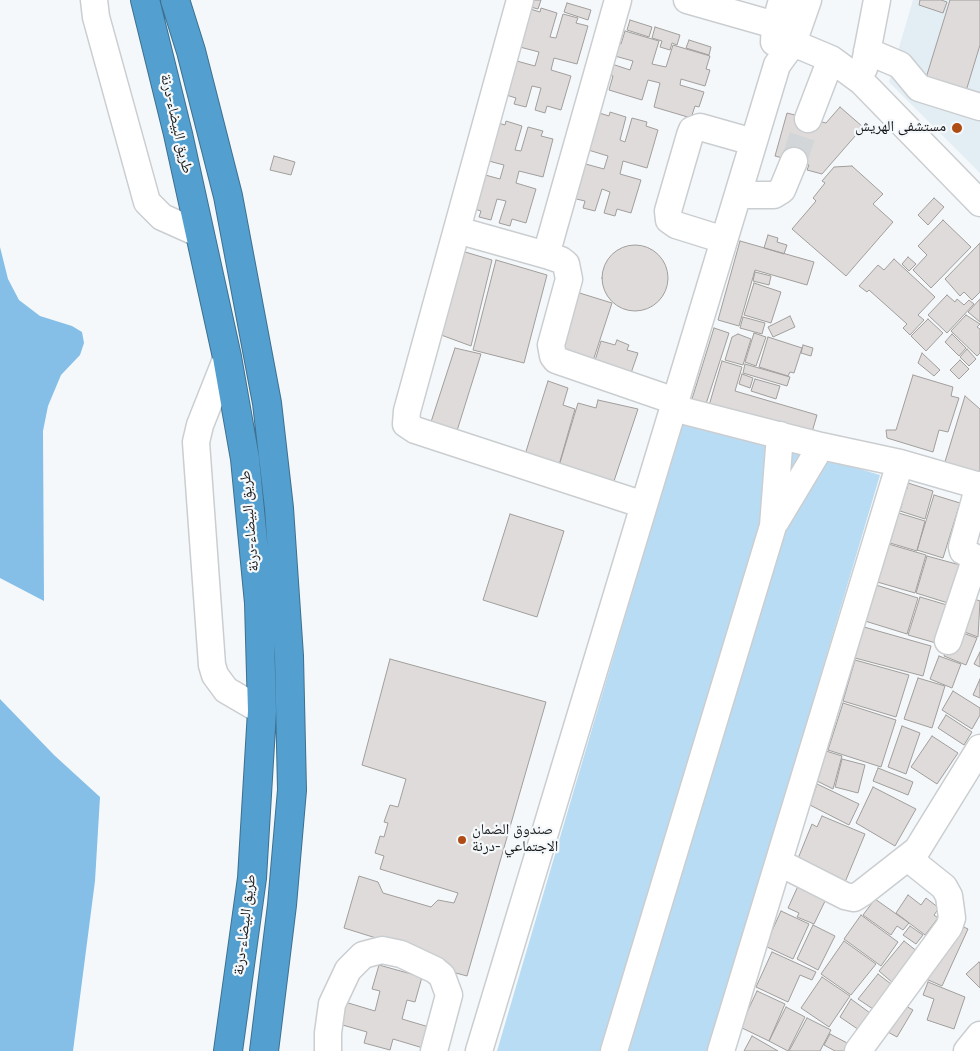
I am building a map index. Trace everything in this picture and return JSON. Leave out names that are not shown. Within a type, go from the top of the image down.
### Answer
[{"type":"highway","name":"طريق البيضاء-درنة","points":[[145,0],[178,134],[227,358],[245,460],[259,603],[262,711],[252,878],[228,1051]]},
{"type":"highway","name":"طريق البيضاء-درنة","points":[[175,0],[228,196],[266,403],[279,508],[289,656],[292,790],[270,1050]]},
{"type":"street","points":[[94,0],[96,16],[146,202],[162,218],[200,234]]},
{"type":"street","points":[[520,0],[407,411],[406,424],[415,430],[644,505]]},
{"type":"street","points":[[546,255],[618,0]]},
{"type":"street","points":[[687,0],[784,34],[831,59],[861,81],[980,203]]},
{"type":"street","points":[[479,1051],[777,65],[784,34],[782,0]]},
{"type":"street","points":[[784,34],[808,0]]},
{"type":"street","points":[[861,81],[877,0]]},
{"type":"street","points":[[867,52],[900,65],[918,88],[980,107]]},
{"type":"street","points":[[808,119],[831,59]]},
{"type":"street","points":[[724,240],[676,225],[669,220],[668,211],[690,135],[692,130],[700,127],[753,142]]},
{"type":"street","points":[[738,195],[774,195],[782,190],[794,161]]},
{"type":"street","points":[[457,230],[546,255],[561,260],[566,264],[570,274],[551,345],[552,356],[556,360],[674,404],[780,436],[900,463],[980,486],[962,547],[963,551],[972,556],[974,563],[948,641]]},
{"type":"street","points":[[227,358],[200,425],[196,442],[212,666],[215,675],[226,690],[262,711]]},
{"type":"street","points":[[614,1051],[773,526],[780,436]]},
{"type":"street","points":[[773,526],[821,446]]},
{"type":"street","points":[[721,1051],[780,863],[900,463]]},
{"type":"street","points":[[780,863],[845,896],[854,898],[909,859],[924,841],[980,748]]},
{"type":"street","points":[[858,1051],[949,927],[952,918],[951,901],[944,887],[909,859]]},
{"type":"street","points":[[328,1051],[328,1033],[332,1004],[348,970],[363,955],[382,950],[401,954],[435,970],[442,976],[449,995],[434,1051]]},
{"type":"street","points":[[967,1051],[980,1035]]},
{"type":"shaded area","name":"مستشفى الهريش","points":[[913,0],[980,0],[980,173],[889,82]]},
{"type":"shaded area","points":[[0,247],[8,279],[19,300],[40,316],[72,326],[82,332],[84,343],[80,355],[61,375],[48,406],[43,431],[44,601],[0,578]]},
{"type":"shaded area","points":[[684,417],[880,475],[709,1051],[497,1051]]},
{"type":"shaded area","points":[[0,699],[54,755],[100,797],[95,881],[73,1051],[0,1051]]},
{"type":"building","points":[[529,0],[541,0],[538,9],[527,6]]},
{"type":"building","points":[[920,0],[941,0],[947,2],[943,13],[919,5]]},
{"type":"building","points":[[950,0],[980,0],[980,45],[966,91],[926,78]]},
{"type":"building","points":[[567,3],[591,10],[588,20],[564,12]]},
{"type":"building","points":[[527,8],[540,12],[541,8],[557,13],[550,37],[556,38],[563,14],[578,18],[576,23],[588,26],[577,64],[554,58],[551,70],[571,76],[561,110],[547,106],[545,113],[535,110],[541,88],[532,86],[526,107],[514,104],[516,98],[503,94],[513,60],[535,66],[539,52],[516,46]]},
{"type":"building","points":[[630,20],[652,27],[649,37],[627,30]]},
{"type":"building","points":[[655,27],[680,35],[677,45],[672,43],[670,50],[660,47],[662,41],[652,38]]},
{"type":"building","points":[[625,31],[659,41],[652,64],[666,67],[673,45],[710,56],[706,69],[710,70],[705,86],[681,79],[680,85],[704,92],[699,107],[695,106],[691,118],[654,107],[660,83],[648,80],[642,100],[609,90],[613,76],[606,74],[609,63],[630,70],[633,61],[611,55],[614,43],[621,44]]},
{"type":"building","points":[[689,40],[711,47],[709,55],[686,48]]},
{"type":"building","points":[[840,107],[863,127],[822,174],[807,170],[809,165],[775,156],[787,113],[826,123]]},
{"type":"building","points":[[596,112],[609,116],[610,112],[626,117],[620,140],[625,142],[632,118],[647,122],[646,126],[658,130],[647,168],[623,161],[620,174],[641,180],[631,213],[617,209],[615,216],[604,213],[610,192],[602,189],[595,211],[583,208],[585,201],[572,198],[582,163],[604,169],[608,156],[585,149]]},
{"type":"building","points":[[492,121],[505,125],[506,121],[522,126],[515,150],[521,151],[528,127],[543,131],[541,136],[553,139],[543,177],[519,171],[516,183],[536,189],[526,223],[512,219],[510,226],[499,223],[506,201],[497,199],[491,220],[479,217],[481,211],[468,207],[478,173],[500,179],[504,165],[481,159]]},
{"type":"building","points":[[274,156],[295,162],[291,175],[270,170]]},
{"type":"building","points":[[852,166],[883,194],[873,204],[893,222],[846,276],[792,229],[816,201],[813,198],[825,183],[822,181],[834,167]]},
{"type":"building","points":[[934,198],[944,207],[928,225],[918,215]]},
{"type":"building","points":[[943,220],[971,247],[931,288],[913,270],[927,255],[918,246]]},
{"type":"building","points":[[768,235],[778,238],[777,242],[787,245],[784,254],[764,248]]},
{"type":"building","points":[[740,241],[814,262],[807,285],[755,270],[739,326],[718,320]]},
{"type":"building","points":[[980,243],[980,292],[972,300],[964,292],[960,296],[945,279]]},
{"type":"building","points":[[628,245],[642,245],[654,250],[663,259],[668,271],[666,291],[659,302],[642,311],[628,311],[616,306],[607,297],[602,285],[602,271],[607,259],[616,250]]},
{"type":"building","points":[[455,249],[492,260],[471,346],[433,332]]},
{"type":"building","points":[[908,257],[916,264],[909,271],[902,264]]},
{"type":"building","points":[[894,259],[935,297],[918,315],[924,320],[910,335],[903,328],[907,324],[869,290],[867,292],[859,286],[878,265],[884,270]]},
{"type":"building","points":[[496,260],[547,275],[524,363],[473,350]]},
{"type":"building","points":[[755,272],[771,276],[769,285],[753,281]]},
{"type":"building","points":[[754,283],[781,292],[771,323],[744,315]]},
{"type":"building","points":[[573,291],[612,303],[592,364],[554,352]]},
{"type":"building","points":[[947,295],[955,302],[957,299],[964,305],[969,300],[974,304],[947,333],[928,315]]},
{"type":"building","points":[[980,299],[980,322],[968,312]]},
{"type":"building","points":[[966,315],[980,324],[977,327],[980,329],[980,353],[977,356],[951,331]]},
{"type":"building","points":[[790,316],[795,327],[773,337],[768,327]]},
{"type":"building","points":[[743,317],[765,323],[762,334],[740,328]]},
{"type":"building","points":[[928,319],[943,333],[926,351],[911,336]]},
{"type":"building","points":[[714,328],[729,333],[706,404],[692,399]]},
{"type":"building","points":[[754,333],[766,337],[756,366],[745,362]]},
{"type":"building","points":[[738,334],[751,339],[743,365],[725,360],[732,337]]},
{"type":"building","points":[[952,334],[966,348],[959,356],[945,342]]},
{"type":"building","points":[[768,337],[802,348],[794,373],[790,372],[788,376],[759,367]]},
{"type":"building","points":[[617,340],[629,345],[627,350],[638,353],[630,376],[594,364],[601,341],[615,345]]},
{"type":"building","points":[[803,345],[813,348],[811,356],[801,353]]},
{"type":"building","points":[[455,348],[481,354],[456,434],[430,425]]},
{"type":"building","points":[[967,349],[976,359],[969,366],[960,357]]},
{"type":"building","points":[[922,353],[940,370],[934,376],[918,363]]},
{"type":"building","points":[[960,360],[969,369],[959,379],[950,370]]},
{"type":"building","points":[[722,361],[742,367],[735,391],[817,415],[810,439],[708,409]]},
{"type":"building","points":[[745,364],[790,377],[787,386],[743,373]]},
{"type":"building","points":[[742,374],[753,378],[750,388],[739,384]]},
{"type":"building","points":[[913,375],[953,387],[951,396],[959,398],[948,432],[939,430],[933,452],[887,438],[886,430],[896,430]]},
{"type":"building","points":[[755,379],[780,386],[776,399],[751,391]]},
{"type":"building","points":[[548,381],[568,388],[563,405],[575,409],[557,472],[523,461]]},
{"type":"building","points":[[965,396],[980,409],[980,476],[944,465]]},
{"type":"building","points":[[598,400],[638,409],[614,481],[607,484],[559,466],[578,403],[596,408]]},
{"type":"building","points":[[908,483],[933,491],[925,519],[900,511],[902,504],[895,501],[899,487],[907,489]]},
{"type":"building","points":[[934,495],[960,503],[943,558],[917,550]]},
{"type":"building","points":[[892,511],[925,521],[917,551],[890,543],[895,526],[888,524]]},
{"type":"building","points":[[510,514],[564,531],[537,617],[483,600]]},
{"type":"building","points":[[885,543],[926,555],[915,593],[874,581]]},
{"type":"building","points":[[927,556],[960,565],[948,603],[916,593]]},
{"type":"building","points":[[876,585],[918,598],[907,634],[865,621]]},
{"type":"building","points":[[966,596],[980,601],[978,637],[954,628]]},
{"type":"building","points":[[920,597],[947,605],[936,643],[908,635]]},
{"type":"building","points":[[864,627],[931,646],[923,676],[855,658]]},
{"type":"building","points":[[954,630],[977,638],[966,665],[944,656]]},
{"type":"building","points":[[980,652],[980,667],[974,664]]},
{"type":"building","points":[[939,656],[961,664],[952,688],[930,679]]},
{"type":"building","points":[[390,659],[546,702],[467,976],[437,968],[440,958],[344,928],[359,876],[378,882],[383,893],[431,907],[438,900],[454,903],[458,893],[380,869],[384,856],[375,853],[380,836],[384,837],[388,823],[384,822],[390,805],[398,807],[406,779],[362,765]]},
{"type":"building","points":[[855,660],[909,675],[896,717],[843,701]]},
{"type":"building","points":[[918,678],[945,686],[932,728],[904,719]]},
{"type":"building","points":[[980,679],[980,698],[973,695]]},
{"type":"building","points":[[953,691],[980,708],[980,715],[972,729],[942,710]]},
{"type":"building","points":[[843,703],[896,720],[881,767],[828,750]]},
{"type":"building","points":[[946,715],[972,732],[964,745],[938,728]]},
{"type":"building","points":[[902,726],[920,733],[906,774],[888,767]]},
{"type":"building","points":[[932,736],[958,753],[937,784],[911,767]]},
{"type":"building","points":[[826,751],[842,756],[833,789],[817,781]]},
{"type":"building","points":[[842,759],[865,765],[858,793],[835,787]]},
{"type":"building","points":[[878,768],[913,782],[908,795],[873,781]]},
{"type":"building","points":[[817,784],[859,804],[849,825],[810,805]]},
{"type":"building","points":[[873,787],[916,809],[895,846],[856,823]]},
{"type":"building","points":[[822,816],[865,834],[843,887],[797,861],[812,824],[817,827]]},
{"type":"building","points":[[798,886],[826,899],[814,924],[797,917],[799,913],[788,908]]},
{"type":"building","points":[[908,895],[921,905],[926,898],[939,908],[934,915],[938,918],[925,935],[896,913]]},
{"type":"building","points":[[875,899],[909,923],[903,930],[897,926],[891,935],[863,915]]},
{"type":"building","points":[[781,911],[809,924],[793,959],[765,946]]},
{"type":"building","points":[[861,915],[898,942],[881,966],[844,939]]},
{"type":"building","points":[[953,922],[968,929],[942,986],[926,979]]},
{"type":"building","points":[[813,925],[835,936],[818,970],[797,959]]},
{"type":"building","points":[[910,926],[923,935],[916,944],[903,935]]},
{"type":"building","points":[[844,941],[876,964],[851,995],[821,974]]},
{"type":"building","points":[[904,941],[918,952],[893,983],[879,971]]},
{"type":"building","points":[[772,952],[816,972],[812,980],[800,975],[788,1002],[756,987]]},
{"type":"building","points":[[980,963],[980,988],[966,974]]},
{"type":"building","points":[[379,965],[422,977],[415,1002],[407,1000],[402,1019],[429,1027],[423,1048],[393,1039],[390,1050],[364,1043],[367,1032],[339,1024],[345,1002],[375,1011],[380,991],[372,989]]},
{"type":"building","points":[[878,974],[891,984],[873,1009],[858,999]]},
{"type":"building","points":[[822,977],[850,996],[829,1027],[801,1008]]},
{"type":"building","points":[[928,982],[965,997],[954,1029],[927,1020],[934,999],[923,995]]},
{"type":"building","points":[[757,991],[785,1004],[769,1041],[740,1027]]},
{"type":"building","points":[[851,999],[870,1013],[859,1030],[840,1017]]},
{"type":"building","points":[[902,1004],[913,1010],[897,1037],[886,1031]]},
{"type":"building","points":[[786,1007],[805,1017],[788,1051],[769,1041]]},
{"type":"building","points":[[807,1018],[831,1030],[820,1051],[789,1051]]},
{"type":"building","points":[[830,1034],[851,1045],[847,1051],[835,1051],[824,1045]]},
{"type":"building","points":[[752,1036],[778,1051],[744,1051]]},
{"type":"tunnel","points":[[794,161],[808,119]]},
{"type":"place","name":"مستشفى الهريش","points":[[957,128]]},
{"type":"place","name":"صندوق الضمان الاجتماعي -درنة","points":[[462,840]]}]
